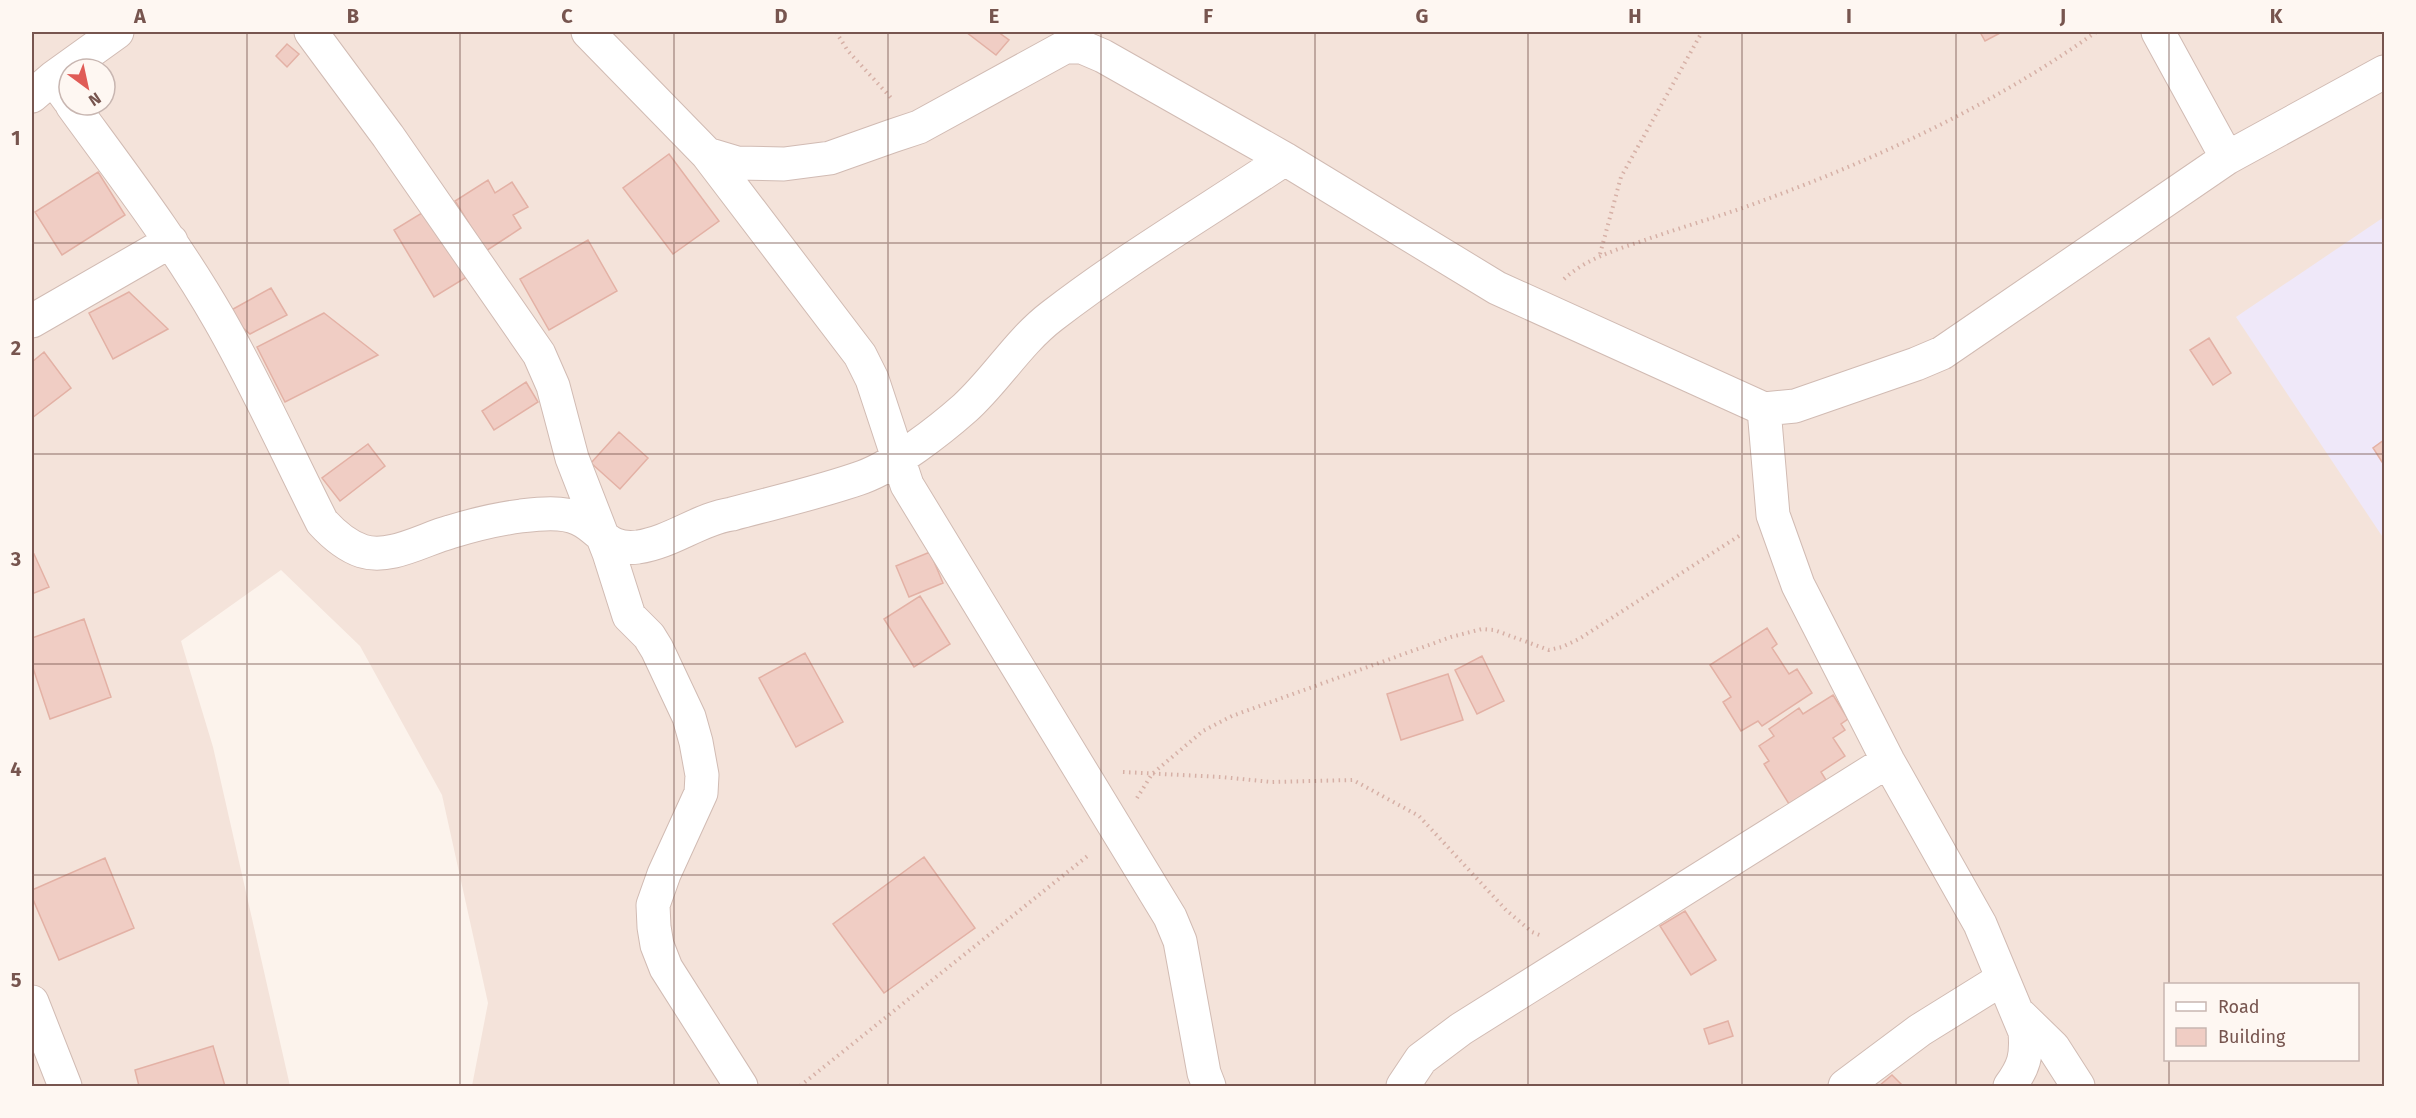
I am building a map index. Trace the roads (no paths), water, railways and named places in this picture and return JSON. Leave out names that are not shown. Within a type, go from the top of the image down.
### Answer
[{"type":"street","points":[[51,91],[117,32]]},
{"type":"street","points":[[310,32],[388,136],[539,354],[553,386],[572,458],[604,540],[629,616],[654,643],[689,717],[702,775],[701,793],[664,874],[653,905],[657,945],[666,968],[741,1086]]},
{"type":"street","points":[[588,32],[707,154],[860,355],[872,379],[906,485],[1159,896],[1180,941],[1204,1073],[1209,1086]]},
{"type":"street","points":[[2158,32],[2227,158]]},
{"type":"street","points":[[707,154],[737,163],[784,164],[830,158],[919,127],[1065,47],[1082,47],[1103,56],[1285,159],[1497,288],[1764,409],[1795,406],[1916,364],[1942,352],[2227,158],[2385,72]]},
{"type":"street","points":[[81,117],[171,241],[234,347],[322,522],[333,534],[362,551],[379,553],[396,550],[451,531],[520,516],[543,514],[578,518],[604,540],[619,546],[636,547],[656,543],[715,517],[865,476],[898,458],[963,410],[992,382],[1021,345],[1050,317],[1180,227],[1285,159]]},
{"type":"street","points":[[32,321],[171,241]]},
{"type":"street","points":[[1764,409],[1773,515],[1798,585],[1888,761],[1980,924],[2025,1032],[2027,1050],[2022,1070],[2010,1086]]},
{"type":"street","points":[[1403,1086],[1421,1059],[1435,1047],[1888,761]]},
{"type":"street","points":[[1845,1086],[1920,1030],[2002,979]]},
{"type":"street","points":[[32,1002],[65,1086]]},
{"type":"street","points":[[2016,1011],[2053,1047],[2078,1086]]}]
